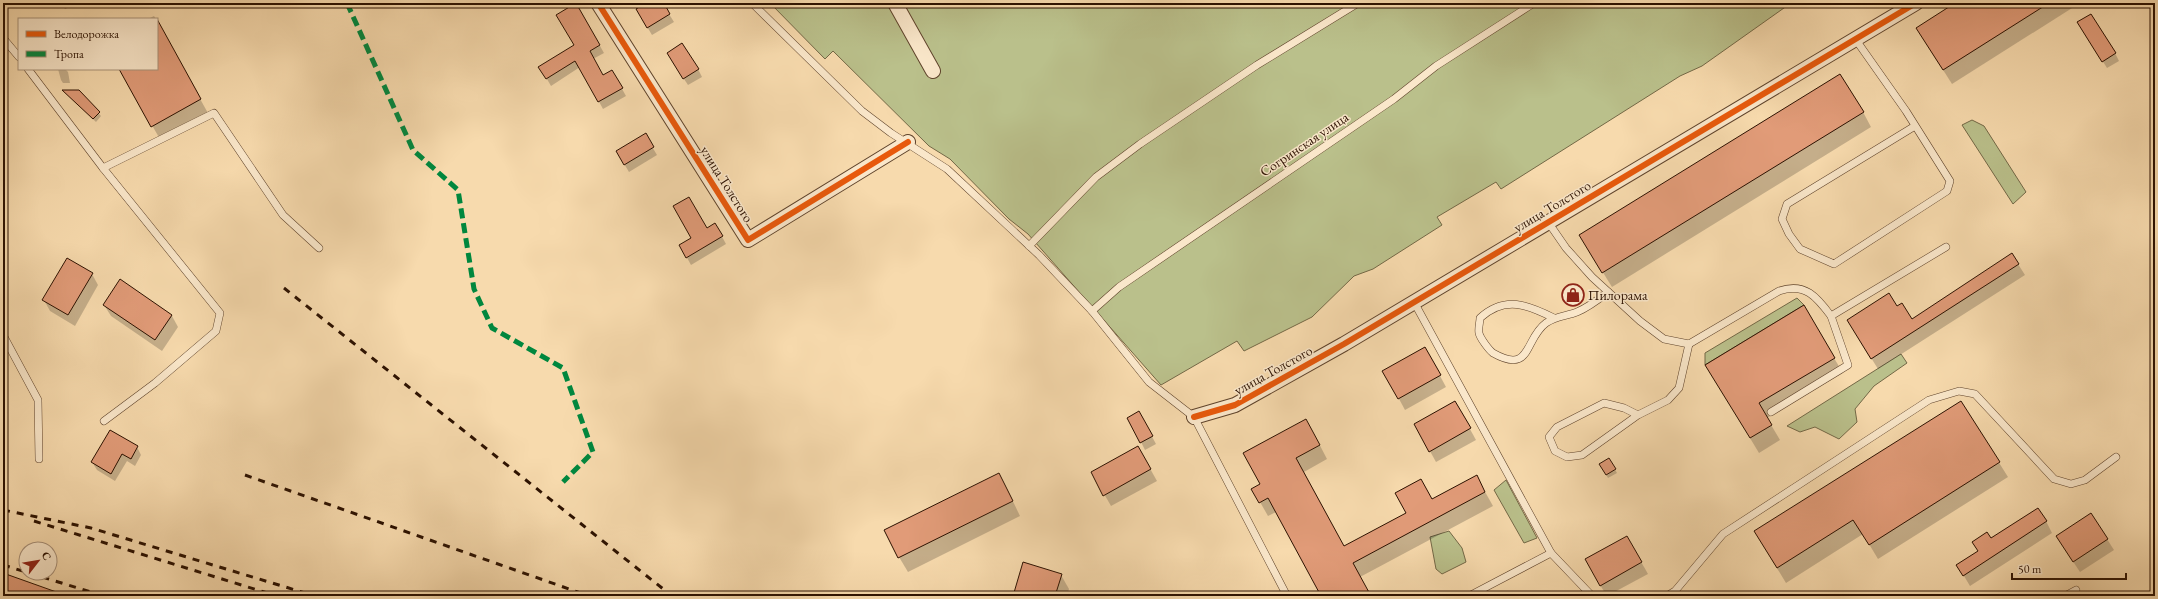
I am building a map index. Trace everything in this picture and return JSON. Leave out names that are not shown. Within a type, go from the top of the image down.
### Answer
[{"type":"street","name":"улица Толстого","points":[[598,3],[748,240],[908,142]]},
{"type":"street","points":[[895,3],[933,71]]},
{"type":"street","name":"улица Толстого","points":[[1194,417],[1235,405],[1344,344],[1916,3]]},
{"type":"lane","points":[[752,3],[862,112],[890,133],[908,142],[947,169],[1029,246],[1092,311],[1149,382],[1194,417],[1287,596]]},
{"type":"lane","points":[[1029,246],[1096,177],[1140,144],[1257,65],[1358,3]]},
{"type":"lane","name":"Согринская улица","points":[[1092,311],[1119,287],[1394,99],[1436,66],[1534,3]]},
{"type":"lane","points":[[3,38],[18,56]]},
{"type":"lane","points":[[1856,40],[1915,126],[1950,181],[1947,191],[1834,264],[1800,249],[1789,234],[1782,218],[1787,204],[1915,126]]},
{"type":"lane","points":[[29,70],[103,168],[220,313],[216,331],[155,383],[104,421]]},
{"type":"lane","points":[[103,168],[214,113],[283,215],[319,248]]},
{"type":"lane","points":[[1548,222],[1566,248],[1608,292],[1664,339],[1689,344],[1779,291],[1788,288],[1799,288],[1817,298],[1831,316],[1848,364],[1771,412]]},
{"type":"lane","points":[[1831,316],[1946,247]]},
{"type":"lane","points":[[1554,318],[1531,306],[1507,303],[1488,310],[1480,318],[1479,333],[1491,351],[1506,360],[1516,360],[1525,355],[1536,333],[1545,324],[1554,318],[1578,312],[1594,303],[1608,292]]},
{"type":"lane","points":[[1414,302],[1551,553],[1592,596]]},
{"type":"lane","points":[[3,334],[38,400],[39,460]]},
{"type":"lane","points":[[1638,415],[1624,408],[1604,403],[1557,427],[1549,437],[1555,451],[1566,457],[1582,456],[1638,415],[1668,400],[1679,388],[1689,344]]},
{"type":"lane","points":[[1668,596],[1675,591],[1723,534],[1929,400],[1959,391],[1975,394],[2054,479],[2071,484],[2085,480],[2116,457]]},
{"type":"lane","points":[[1469,596],[1551,553]]},
{"type":"lane","points":[[2066,596],[2076,590]]},
{"type":"green space","points":[[770,3],[1791,3],[1702,66],[1680,76],[1501,189],[1496,182],[1437,217],[1442,225],[1373,269],[1354,276],[1312,317],[1244,351],[1237,341],[1161,385],[1028,234],[1009,219],[950,159],[929,146],[833,51],[825,59]]},
{"type":"green space","points":[[1972,120],[1984,126],[2026,192],[2013,204],[1962,125]]},
{"type":"green space","points":[[1797,298],[1804,305],[1705,365],[1705,353]]},
{"type":"green space","points":[[1901,354],[1907,363],[1874,386],[1855,409],[1857,422],[1839,439],[1815,427],[1800,432],[1787,426]]},
{"type":"green space","points":[[1506,480],[1537,538],[1524,543],[1494,490]]},
{"type":"green space","points":[[1449,531],[1462,548],[1466,562],[1442,574],[1436,569],[1430,537]]},
{"type":"building","points":[[576,3],[600,45],[590,51],[603,75],[612,70],[623,88],[598,102],[575,61],[546,79],[538,67],[574,45],[556,15]]},
{"type":"building","points":[[646,3],[664,3],[670,14],[647,28],[636,9]]},
{"type":"building","points":[[1955,3],[2049,3],[1943,70],[1916,28]]},
{"type":"building","points":[[2091,14],[2116,53],[2102,62],[2077,22]]},
{"type":"building","points":[[158,21],[201,99],[151,127],[120,70],[158,70]]},
{"type":"building","points":[[682,43],[699,69],[683,79],[667,53]]},
{"type":"building","points":[[1840,74],[1864,112],[1602,273],[1579,235]]},
{"type":"building","points":[[62,90],[79,90],[100,112],[93,119]]},
{"type":"building","points":[[646,133],[654,147],[624,165],[616,151]]},
{"type":"building","points":[[689,197],[707,228],[715,223],[723,236],[686,258],[679,245],[691,238],[673,206]]},
{"type":"building","points":[[2012,253],[2019,264],[1871,359],[1847,320],[1889,293],[1897,306],[1902,303],[1912,319]]},
{"type":"building","points":[[67,258],[93,273],[68,315],[42,300]]},
{"type":"building","points":[[120,279],[172,315],[155,340],[103,305]]},
{"type":"building","points":[[1804,305],[1835,358],[1759,403],[1772,425],[1750,438],[1705,365]]},
{"type":"building","points":[[1425,347],[1441,375],[1398,399],[1382,371]]},
{"type":"building","points":[[1455,401],[1471,428],[1429,452],[1414,424]]},
{"type":"building","points":[[1961,401],[2000,462],[1869,545],[1853,520],[1777,568],[1754,531]]},
{"type":"building","points":[[1139,411],[1153,436],[1140,443],[1127,418]]},
{"type":"building","points":[[1306,419],[1320,445],[1296,458],[1344,546],[1406,513],[1395,493],[1421,479],[1432,499],[1477,475],[1485,492],[1353,563],[1371,596],[1321,596],[1268,498],[1259,503],[1251,489],[1260,484],[1243,453]]},
{"type":"building","points":[[110,430],[138,446],[131,459],[122,454],[111,474],[91,462]]},
{"type":"building","points":[[1138,446],[1151,469],[1103,496],[1091,472]]},
{"type":"building","points":[[1609,458],[1616,469],[1606,475],[1599,464]]},
{"type":"building","points":[[999,473],[1013,501],[898,558],[884,530]]},
{"type":"building","points":[[2038,508],[2047,521],[1963,576],[1956,565],[1978,551],[1972,542],[1987,532],[1991,538]]},
{"type":"building","points":[[2091,513],[2108,539],[2073,562],[2056,536]]},
{"type":"building","points":[[1627,536],[1642,562],[1600,586],[1585,559]]},
{"type":"building","points":[[1023,562],[1062,574],[1055,596],[1013,596]]},
{"type":"building","points":[[3,573],[18,578],[18,581],[25,581],[62,594],[62,596],[3,596]]},
{"type":"railway","points":[[284,288],[672,596]]},
{"type":"railway","points":[[245,475],[589,596]]},
{"type":"railway","points":[[3,510],[91,528],[315,596]]},
{"type":"railway","points":[[34,521],[277,596]]},
{"type":"railway","points":[[3,565],[18,570]]},
{"type":"railway","points":[[55,581],[104,596]]},
{"type":"marked path","points":[[347,3],[413,150],[458,190],[474,289],[492,328],[563,368],[593,452],[563,482]]},
{"type":"cycle path","points":[[598,3],[748,240],[908,142]]},
{"type":"cycle path","points":[[1194,417],[1235,405],[1344,344],[1916,3]]},
{"type":"place","name":"Пилорама","points":[[1573,295]]}]
